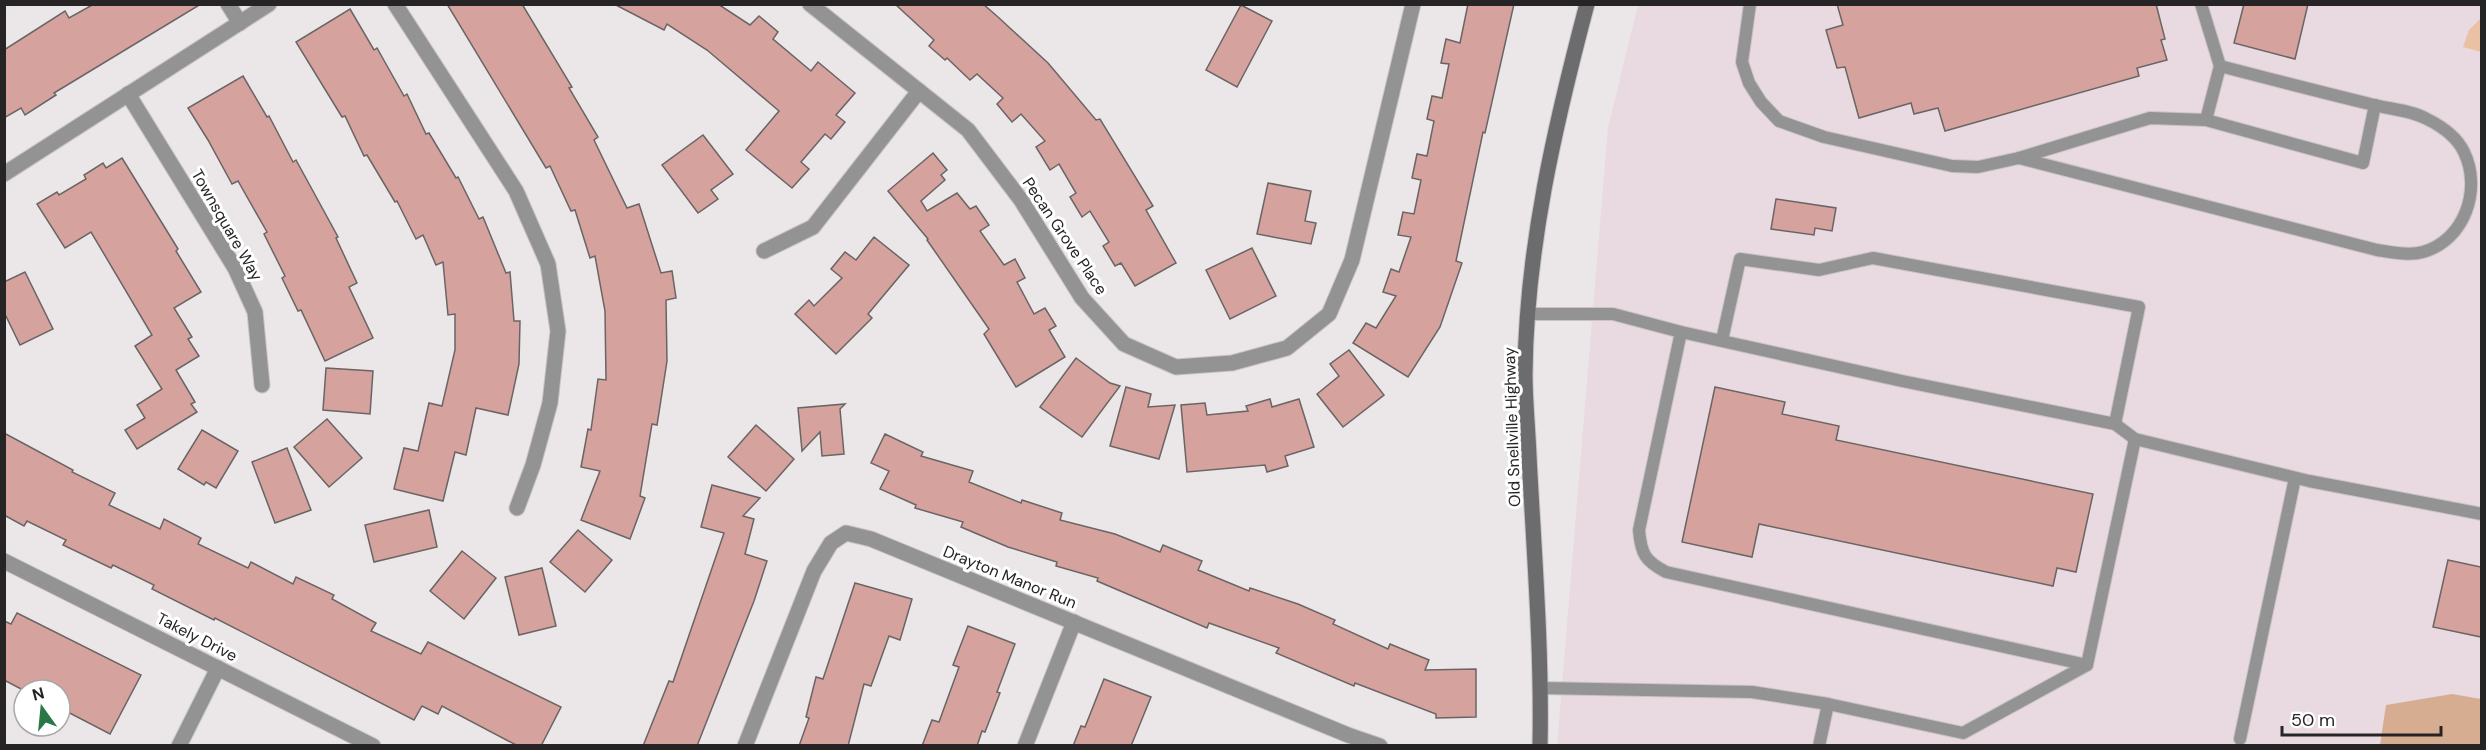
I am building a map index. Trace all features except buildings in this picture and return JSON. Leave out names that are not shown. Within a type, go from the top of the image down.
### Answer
[{"type":"street","points":[[228,4],[240,22]]},
{"type":"street","points":[[4,174],[270,4]]},
{"type":"street","points":[[395,4],[516,191],[548,264],[558,331],[550,404],[533,465],[517,508]]},
{"type":"street","name":"Pecan Grove Place","points":[[810,4],[968,130],[1021,200],[1082,298],[1124,344],[1176,367],[1232,363],[1287,348],[1329,314],[1353,260],[1413,4]]},
{"type":"street","name":"Old Snellville Highway","points":[[1540,746],[1541,688],[1526,375],[1528,314],[1534,250],[1554,138],[1587,4]]},
{"type":"street","points":[[764,251],[813,227],[920,92]]},
{"type":"street","name":"Townsquare Way","points":[[128,94],[235,268],[255,312],[262,386]]},
{"type":"street","name":"Drayton Manor Run","points":[[745,746],[814,571],[831,543],[846,532],[871,539],[1074,622],[1346,740],[1380,746]]},
{"type":"street","name":"Takely Drive","points":[[4,561],[373,746]]},
{"type":"street","points":[[1025,746],[1074,622]]},
{"type":"street","points":[[180,746],[218,668]]},
{"type":"lane","points":[[1750,4],[1742,62],[1749,83],[1761,102],[1779,121],[1824,137],[1952,166],[1978,167],[2019,158],[2150,118],[2179,117],[2206,120],[2363,164],[2375,105]]},
{"type":"lane","points":[[2201,4],[2220,66],[2206,120]]},
{"type":"lane","points":[[2019,158],[2400,254],[2423,252],[2448,238],[2462,222],[2472,192],[2469,163],[2456,139],[2426,118],[2220,66]]},
{"type":"lane","points":[[1722,340],[1740,259],[1819,270],[1873,258],[2139,307],[2115,424]]},
{"type":"lane","points":[[1528,314],[1613,314],[1681,332],[1902,381],[2115,424],[2135,439],[2295,478],[2481,514]]},
{"type":"lane","points":[[1681,332],[1639,530],[1640,546],[1646,559],[1666,572],[2087,665]]},
{"type":"lane","points":[[1541,688],[1752,692],[1828,704],[1964,739],[2087,665],[2135,439]]},
{"type":"lane","points":[[2240,739],[2295,478]]},
{"type":"lane","points":[[1819,746],[1828,704]]},
{"type":"shaded area","points":[[1638,5],[2481,5],[2481,718],[2391,746],[1557,746],[1608,128]]},
{"type":"shaded area","points":[[2481,18],[2481,52],[2463,47],[2469,30]]},
{"type":"shaded area","points":[[2452,694],[2481,699],[2481,745],[2380,745],[2386,705]]}]
